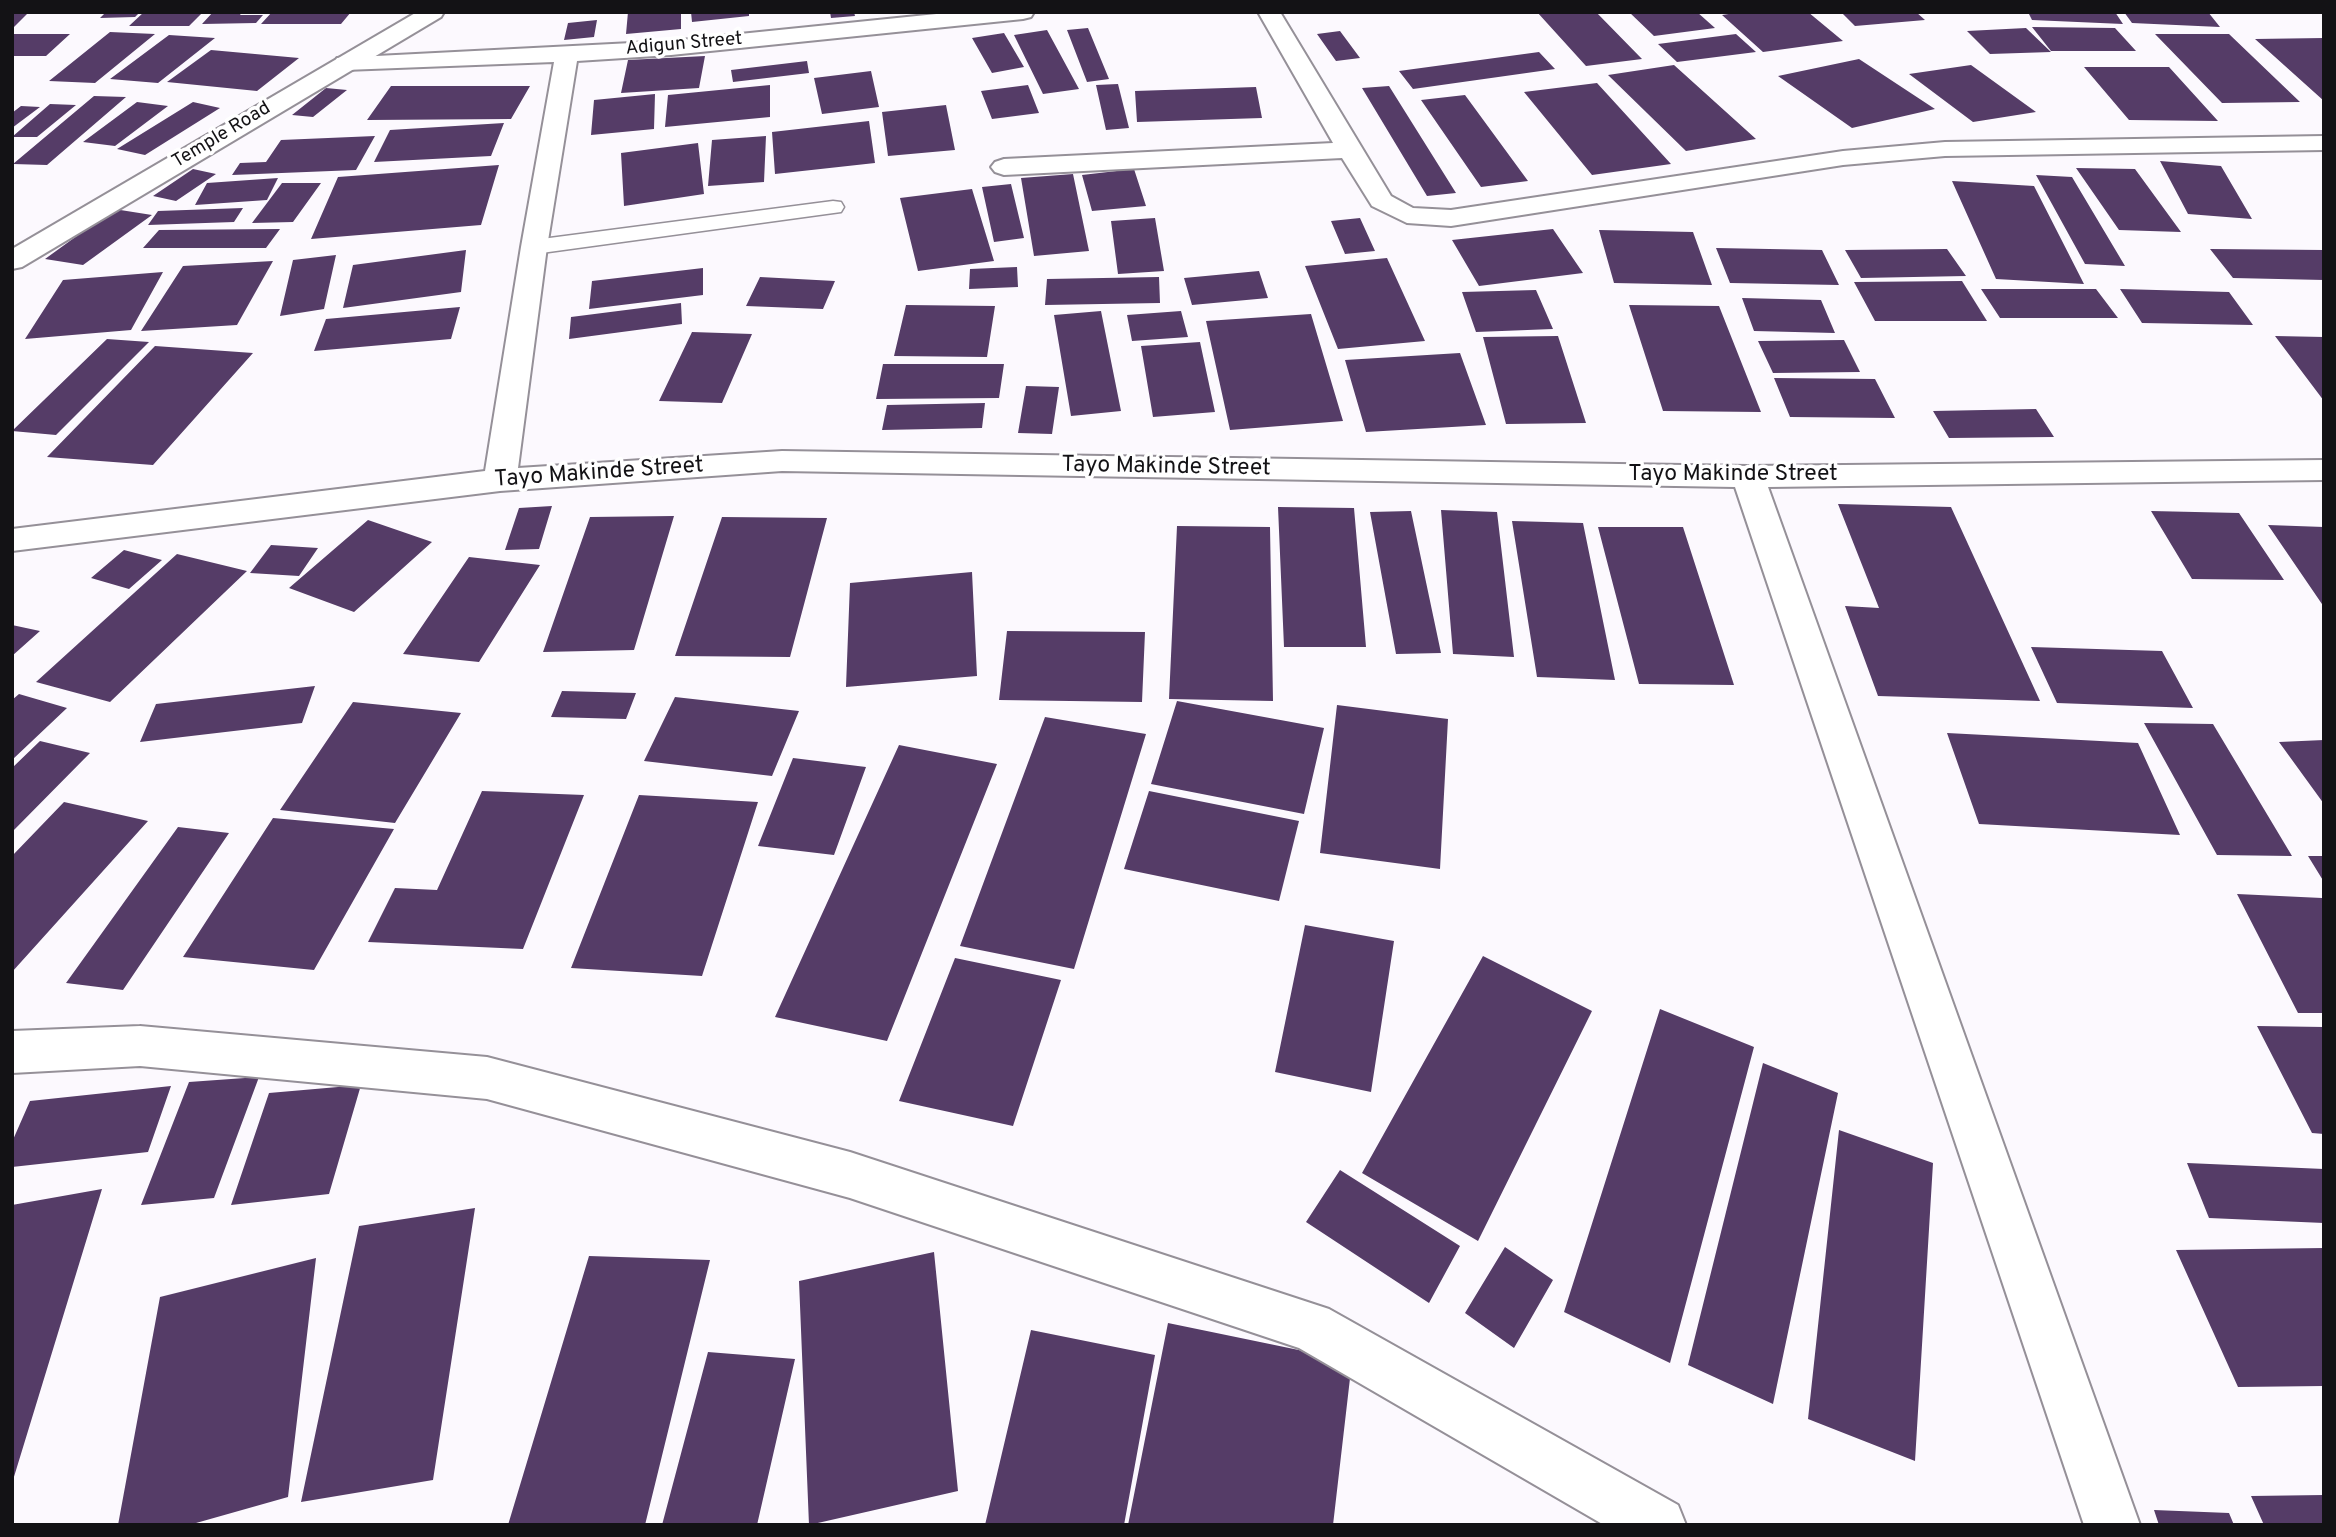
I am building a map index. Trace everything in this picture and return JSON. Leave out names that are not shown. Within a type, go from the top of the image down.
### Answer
[{"type":"street","name":"Temple Road","points":[[12,261],[433,12]]},
{"type":"street","name":"Adigun Street","points":[[345,63],[567,55],[671,48],[1023,12]]},
{"type":"street","points":[[1269,12],[1381,201],[1407,215],[1451,218],[1815,162],[1945,149],[2324,143]]},
{"type":"street","points":[[500,480],[534,247],[567,55]]},
{"type":"street","points":[[1004,167],[1349,150]]},
{"type":"street","name":"Tayo Makinde Street","points":[[12,540],[500,480],[782,461],[1748,477],[2324,470]]},
{"type":"street","points":[[1748,477],[2112,1525]]},
{"type":"street","points":[[12,1052],[140,1046],[487,1078],[850,1175],[1311,1327],[1658,1525]]},
{"type":"lane","points":[[534,247],[833,207]]},
{"type":"building","points":[[29,12],[12,29],[12,13]]},
{"type":"building","points":[[106,12],[140,12],[135,17],[100,18]]},
{"type":"building","points":[[144,12],[203,12],[189,26],[129,26]]},
{"type":"building","points":[[213,12],[263,15],[256,23],[202,24]]},
{"type":"building","points":[[272,12],[351,12],[341,24],[261,24]]},
{"type":"building","points":[[628,12],[681,12],[681,29],[626,34]]},
{"type":"building","points":[[691,12],[749,12],[749,16],[692,22]]},
{"type":"building","points":[[830,12],[854,12],[855,16],[831,18]]},
{"type":"building","points":[[1537,12],[1596,12],[1642,59],[1586,66]]},
{"type":"building","points":[[1629,12],[1697,12],[1715,28],[1654,36]]},
{"type":"building","points":[[1742,12],[1808,12],[1843,41],[1763,52],[1722,15]]},
{"type":"building","points":[[1841,12],[1916,12],[1925,20],[1855,26]]},
{"type":"building","points":[[2028,12],[2115,12],[2123,24],[2032,20]]},
{"type":"building","points":[[2124,12],[2208,12],[2220,27],[2132,23]]},
{"type":"building","points":[[597,20],[594,37],[564,40],[568,23]]},
{"type":"building","points":[[2032,27],[2115,28],[2136,51],[2051,51]]},
{"type":"building","points":[[1088,28],[1109,79],[1087,82],[1067,30]]},
{"type":"building","points":[[2026,28],[2051,52],[1990,54],[1967,31]]},
{"type":"building","points":[[1047,30],[1079,89],[1043,94],[1014,35]]},
{"type":"building","points":[[1340,31],[1360,58],[1336,61],[1317,34]]},
{"type":"building","points":[[110,32],[155,34],[95,83],[49,81]]},
{"type":"building","points":[[1004,33],[1024,67],[992,73],[972,38]]},
{"type":"building","points":[[12,34],[70,34],[46,56],[12,56]]},
{"type":"building","points":[[1736,34],[1756,52],[1677,62],[1658,44]]},
{"type":"building","points":[[2155,34],[2229,34],[2300,102],[2222,103]]},
{"type":"building","points":[[169,35],[215,38],[158,83],[110,79]]},
{"type":"building","points":[[2324,38],[2324,101],[2255,39]]},
{"type":"building","points":[[211,50],[299,58],[257,91],[167,82]]},
{"type":"building","points":[[1539,52],[1555,69],[1413,89],[1399,71]]},
{"type":"building","points":[[705,56],[699,88],[621,93],[628,60]]},
{"type":"building","points":[[1859,59],[1935,109],[1852,128],[1778,76]]},
{"type":"building","points":[[807,61],[809,73],[733,82],[731,70]]},
{"type":"building","points":[[1674,65],[1756,139],[1686,151],[1608,75]]},
{"type":"building","points":[[1971,65],[2036,112],[1973,122],[1909,74]]},
{"type":"building","points":[[2084,67],[2169,67],[2218,121],[2129,120]]},
{"type":"building","points":[[871,71],[879,107],[822,114],[814,78]]},
{"type":"building","points":[[1597,83],[1671,164],[1592,175],[1524,92]]},
{"type":"building","points":[[1118,84],[1129,128],[1106,130],[1096,85]]},
{"type":"building","points":[[770,85],[770,117],[665,127],[668,95]]},
{"type":"building","points":[[1028,85],[1039,113],[992,119],[981,91]]},
{"type":"building","points":[[391,86],[530,86],[511,119],[367,120]]},
{"type":"building","points":[[1389,86],[1456,193],[1427,196],[1362,88]]},
{"type":"building","points":[[1256,87],[1262,118],[1137,122],[1135,91]]},
{"type":"building","points":[[326,88],[347,90],[313,117],[292,115]]},
{"type":"building","points":[[655,94],[654,129],[591,135],[594,100]]},
{"type":"building","points":[[1465,95],[1528,181],[1481,187],[1421,100]]},
{"type":"building","points":[[94,96],[126,97],[47,165],[13,164]]},
{"type":"building","points":[[137,102],[168,106],[115,146],[83,142]]},
{"type":"building","points":[[193,102],[220,108],[145,155],[117,149]]},
{"type":"building","points":[[50,104],[76,105],[37,137],[12,137]]},
{"type":"building","points":[[946,105],[955,150],[888,156],[882,112]]},
{"type":"building","points":[[21,106],[40,107],[12,128],[12,113]]},
{"type":"building","points":[[869,121],[875,163],[775,174],[772,132]]},
{"type":"building","points":[[504,123],[491,156],[374,162],[390,130]]},
{"type":"building","points":[[375,136],[356,170],[232,175],[240,163],[266,162],[281,140]]},
{"type":"building","points":[[766,136],[764,182],[708,186],[712,140]]},
{"type":"building","points":[[698,143],[704,194],[624,206],[621,153]]},
{"type":"building","points":[[2160,161],[2221,166],[2252,219],[2188,214]]},
{"type":"building","points":[[499,165],[481,225],[311,239],[338,177]]},
{"type":"building","points":[[2076,168],[2135,169],[2181,232],[2119,230]]},
{"type":"building","points":[[193,169],[216,174],[176,201],[153,196]]},
{"type":"building","points":[[1134,169],[1146,206],[1092,211],[1082,175]]},
{"type":"building","points":[[1073,174],[1089,251],[1034,256],[1021,178]]},
{"type":"building","points":[[2036,175],[2072,177],[2125,266],[2085,264]]},
{"type":"building","points":[[278,178],[267,200],[195,205],[207,183]]},
{"type":"building","points":[[1952,181],[2034,186],[2084,284],[1996,279]]},
{"type":"building","points":[[282,183],[321,183],[293,222],[252,223]]},
{"type":"building","points":[[1011,184],[1024,238],[994,242],[982,187]]},
{"type":"building","points":[[972,189],[994,261],[918,271],[900,198]]},
{"type":"building","points":[[243,208],[234,222],[148,225],[158,211]]},
{"type":"building","points":[[114,209],[152,215],[83,265],[45,259]]},
{"type":"building","points":[[1155,218],[1164,271],[1118,274],[1111,221]]},
{"type":"building","points":[[1360,218],[1375,251],[1345,254],[1331,221]]},
{"type":"building","points":[[280,229],[266,248],[143,248],[159,230]]},
{"type":"building","points":[[1553,229],[1583,273],[1479,286],[1452,240]]},
{"type":"building","points":[[1599,230],[1693,232],[1712,285],[1614,283]]},
{"type":"building","points":[[1716,248],[1822,250],[1839,285],[1730,283]]},
{"type":"building","points":[[1947,249],[1966,276],[1861,278],[1845,250]]},
{"type":"building","points":[[2210,249],[2324,250],[2324,280],[2233,278]]},
{"type":"building","points":[[466,250],[461,292],[343,308],[353,265]]},
{"type":"building","points":[[336,255],[324,309],[280,316],[293,260]]},
{"type":"building","points":[[1387,258],[1425,341],[1338,349],[1305,266]]},
{"type":"building","points":[[273,261],[237,325],[141,331],[183,266]]},
{"type":"building","points":[[1017,267],[1018,287],[969,289],[970,269]]},
{"type":"building","points":[[703,268],[703,295],[589,309],[592,281]]},
{"type":"building","points":[[1259,271],[1268,298],[1192,305],[1184,278]]},
{"type":"building","points":[[163,272],[131,330],[25,339],[63,280]]},
{"type":"building","points":[[760,277],[835,281],[823,309],[746,306]]},
{"type":"building","points":[[1159,277],[1160,303],[1045,305],[1047,279]]},
{"type":"building","points":[[1962,281],[1987,321],[1875,321],[1854,282]]},
{"type":"building","points":[[1981,289],[2096,289],[2118,318],[2000,318]]},
{"type":"building","points":[[2120,289],[2229,292],[2253,325],[2142,323]]},
{"type":"building","points":[[1536,290],[1553,329],[1476,332],[1462,292]]},
{"type":"building","points":[[1742,298],[1821,300],[1835,333],[1754,331]]},
{"type":"building","points":[[681,303],[682,324],[569,339],[571,317]]},
{"type":"building","points":[[906,305],[995,306],[987,357],[894,356]]},
{"type":"building","points":[[1629,305],[1719,306],[1761,412],[1663,411]]},
{"type":"building","points":[[460,307],[451,339],[314,351],[326,319]]},
{"type":"building","points":[[1101,311],[1121,411],[1071,416],[1054,315]]},
{"type":"building","points":[[1181,311],[1188,337],[1132,341],[1127,315]]},
{"type":"building","points":[[1311,314],[1343,421],[1230,430],[1206,321]]},
{"type":"building","points":[[692,332],[752,334],[722,403],[659,401]]},
{"type":"building","points":[[1558,336],[1586,423],[1506,424],[1483,337]]},
{"type":"building","points":[[2275,336],[2324,337],[2324,401]]},
{"type":"building","points":[[107,339],[149,342],[56,435],[12,431]]},
{"type":"building","points":[[1844,340],[1860,372],[1773,373],[1758,341]]},
{"type":"building","points":[[1200,342],[1215,412],[1153,417],[1141,346]]},
{"type":"building","points":[[155,346],[253,353],[153,465],[47,457]]},
{"type":"building","points":[[1460,353],[1486,425],[1366,432],[1345,360]]},
{"type":"building","points":[[883,364],[1004,364],[999,398],[876,399]]},
{"type":"building","points":[[1774,378],[1875,379],[1895,418],[1790,417]]},
{"type":"building","points":[[1026,386],[1059,387],[1052,434],[1018,433]]},
{"type":"building","points":[[985,403],[982,428],[882,430],[887,405]]},
{"type":"building","points":[[2036,409],[2054,437],[1949,438],[1933,411]]},
{"type":"building","points":[[1838,504],[1951,507],[2040,701],[1878,696],[1845,606],[1879,608]]},
{"type":"building","points":[[552,506],[539,549],[505,550],[519,508]]},
{"type":"building","points":[[1278,507],[1354,508],[1366,647],[1284,647]]},
{"type":"building","points":[[1441,510],[1497,512],[1514,657],[1453,654]]},
{"type":"building","points":[[1411,511],[1441,653],[1396,654],[1370,512]]},
{"type":"building","points":[[2151,511],[2239,513],[2284,580],[2192,579]]},
{"type":"building","points":[[674,516],[634,650],[543,652],[590,517]]},
{"type":"building","points":[[722,517],[827,518],[790,657],[675,656]]},
{"type":"building","points":[[368,520],[432,542],[354,612],[289,588]]},
{"type":"building","points":[[1512,521],[1583,523],[1615,680],[1537,677]]},
{"type":"building","points":[[2268,525],[2324,527],[2324,607]]},
{"type":"building","points":[[1177,526],[1270,527],[1273,701],[1169,699]]},
{"type":"building","points":[[1598,527],[1683,527],[1734,685],[1639,684]]},
{"type":"building","points":[[271,545],[318,548],[299,576],[250,573]]},
{"type":"building","points":[[124,550],[162,560],[129,589],[91,578]]},
{"type":"building","points":[[177,554],[247,571],[110,702],[36,682]]},
{"type":"building","points":[[469,557],[540,565],[479,662],[403,654]]},
{"type":"building","points":[[972,572],[977,676],[846,687],[850,583]]},
{"type":"building","points":[[12,625],[40,631],[12,656]]},
{"type":"building","points":[[1007,631],[1145,632],[1142,702],[999,700]]},
{"type":"building","points":[[2031,647],[2162,651],[2193,708],[2057,703]]},
{"type":"building","points":[[315,686],[302,723],[140,742],[156,704]]},
{"type":"building","points":[[562,691],[636,693],[626,719],[551,717]]},
{"type":"building","points":[[19,694],[67,708],[12,760],[12,700]]},
{"type":"building","points":[[675,697],[799,711],[772,776],[644,761]]},
{"type":"building","points":[[1177,701],[1324,728],[1304,814],[1151,784]]},
{"type":"building","points":[[353,702],[461,713],[395,823],[280,810]]},
{"type":"building","points":[[1337,705],[1448,719],[1440,869],[1320,853]]},
{"type":"building","points":[[1045,717],[1146,734],[1074,969],[960,946]]},
{"type":"building","points":[[2144,723],[2213,724],[2292,856],[2217,855]]},
{"type":"building","points":[[1947,733],[2138,743],[2180,835],[1979,824]]},
{"type":"building","points":[[2324,740],[2324,804],[2279,742]]},
{"type":"building","points":[[40,741],[90,753],[12,832],[12,768]]},
{"type":"building","points":[[899,745],[997,764],[887,1041],[775,1017]]},
{"type":"building","points":[[793,758],[866,767],[834,855],[758,846]]},
{"type":"building","points":[[482,791],[584,795],[523,949],[368,942],[395,888],[437,890]]},
{"type":"building","points":[[1149,791],[1299,821],[1279,901],[1124,869]]},
{"type":"building","points":[[639,795],[758,802],[702,976],[571,968]]},
{"type":"building","points":[[64,802],[148,821],[12,972],[12,856]]},
{"type":"building","points":[[273,818],[394,829],[314,970],[183,957]]},
{"type":"building","points":[[178,827],[229,833],[123,990],[66,983]]},
{"type":"building","points":[[2308,856],[2324,856],[2324,882]]},
{"type":"building","points":[[2237,894],[2322,898],[2324,1013],[2298,1013]]},
{"type":"building","points":[[1305,925],[1394,941],[1371,1092],[1275,1072]]},
{"type":"building","points":[[1483,956],[1592,1011],[1478,1241],[1362,1173]]},
{"type":"building","points":[[955,958],[1061,980],[1013,1126],[899,1101]]},
{"type":"building","points":[[1660,1009],[1754,1047],[1670,1363],[1564,1312]]},
{"type":"building","points":[[2257,1026],[2324,1027],[2324,1134],[2312,1133]]},
{"type":"building","points":[[1763,1063],[1838,1093],[1773,1404],[1688,1365]]},
{"type":"building","points":[[259,1077],[214,1198],[141,1205],[189,1082]]},
{"type":"building","points":[[361,1085],[329,1194],[231,1205],[269,1093]]},
{"type":"building","points":[[171,1086],[148,1152],[12,1167],[12,1142],[30,1101]]},
{"type":"building","points":[[1839,1130],[1933,1163],[1915,1461],[1808,1419]]},
{"type":"building","points":[[2187,1163],[2324,1169],[2324,1223],[2209,1218]]},
{"type":"building","points":[[1340,1170],[1460,1246],[1429,1303],[1306,1222]]},
{"type":"building","points":[[102,1189],[13,1480],[12,1480],[12,1205]]},
{"type":"building","points":[[475,1208],[433,1480],[301,1502],[359,1226]]},
{"type":"building","points":[[1505,1247],[1553,1280],[1514,1348],[1465,1313]]},
{"type":"building","points":[[2324,1248],[2324,1386],[2238,1387],[2176,1250]]},
{"type":"building","points":[[934,1252],[958,1491],[809,1525],[799,1281]]},
{"type":"building","points":[[589,1256],[710,1260],[645,1525],[508,1525]]},
{"type":"building","points":[[316,1258],[288,1497],[189,1525],[118,1525],[160,1297]]},
{"type":"building","points":[[1168,1323],[1352,1361],[1333,1525],[1128,1525]]},
{"type":"building","points":[[1031,1330],[1155,1355],[1124,1525],[985,1525]]},
{"type":"building","points":[[708,1352],[795,1359],[757,1525],[662,1525]]},
{"type":"building","points":[[2324,1495],[2324,1525],[2264,1525],[2251,1496]]},
{"type":"building","points":[[2154,1510],[2229,1513],[2234,1525],[2159,1525]]}]
